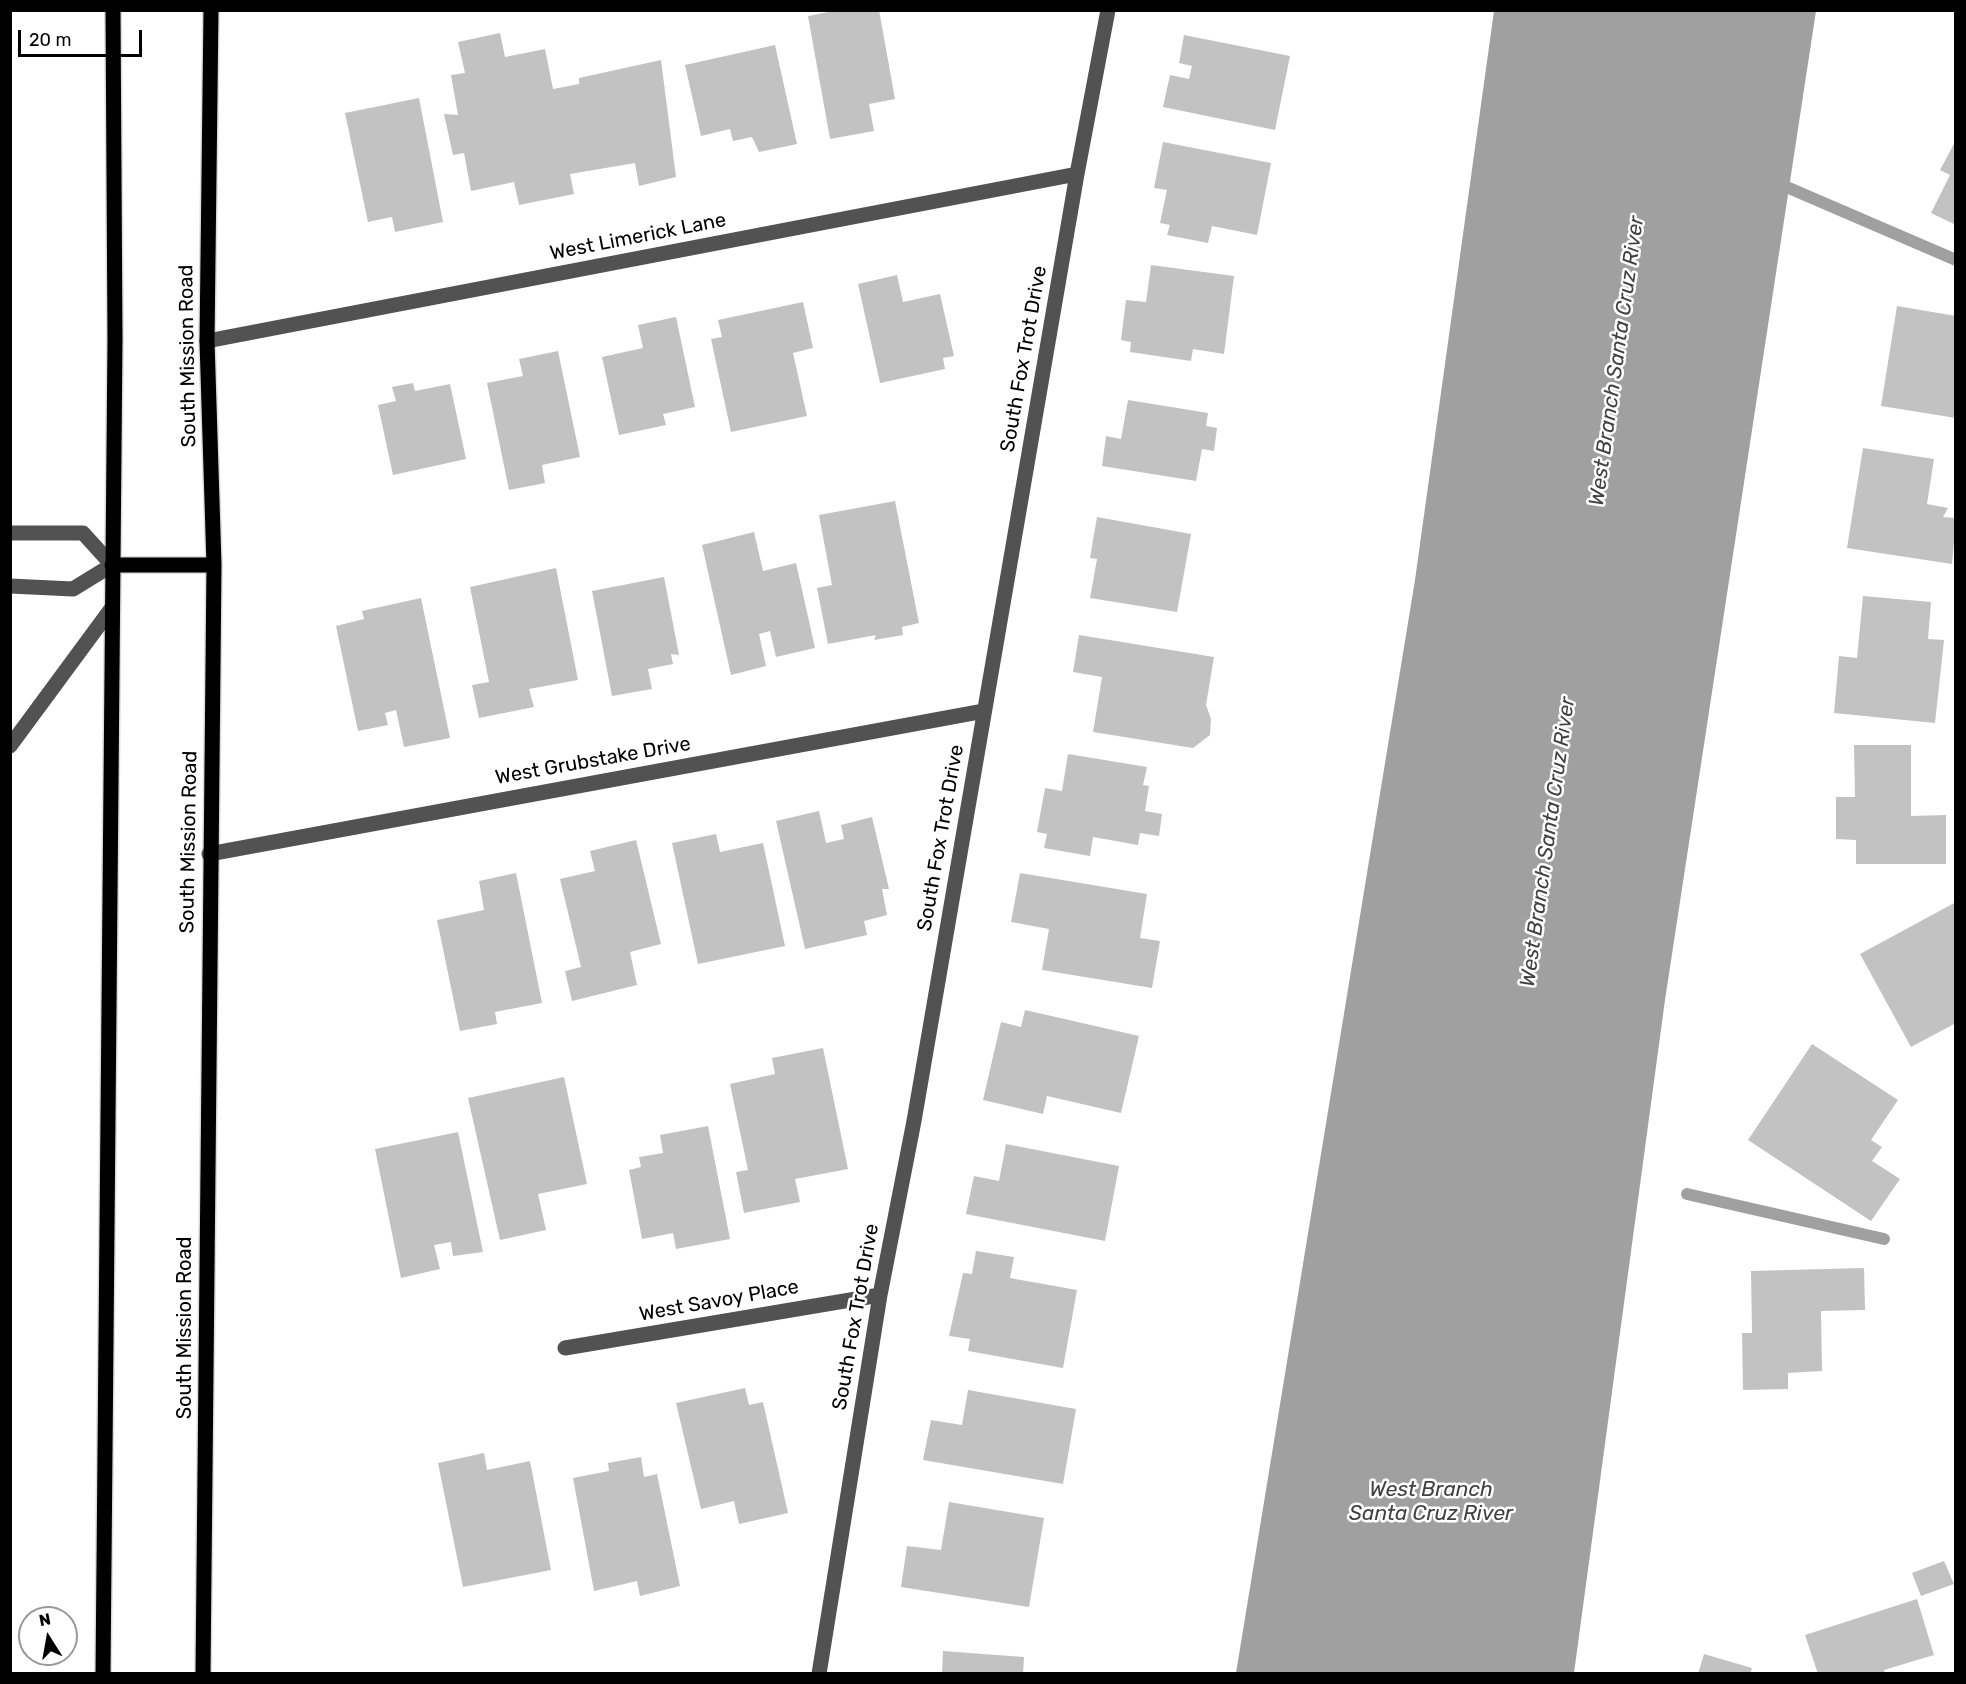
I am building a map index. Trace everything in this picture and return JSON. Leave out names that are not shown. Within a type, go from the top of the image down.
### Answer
[{"type":"main road","points":[[103,1674],[115,339],[113,10]]},
{"type":"main road","name":"South Mission Road","points":[[203,1674],[209,854],[214,565],[207,341],[211,10]]},
{"type":"main road","points":[[112,565],[214,565]]},
{"type":"street","name":"South Fox Trot Drive","points":[[819,1674],[880,1295],[914,1122],[1077,174],[1108,10]]},
{"type":"street","name":"West Limerick Lane","points":[[207,341],[1077,174]]},
{"type":"street","points":[[10,532],[83,533],[112,565],[73,589],[10,586]]},
{"type":"street","points":[[10,746],[111,609]]},
{"type":"street","name":"West Grubstake Drive","points":[[209,854],[984,711]]},
{"type":"street","name":"West Savoy Place","points":[[565,1348],[880,1295]]},
{"type":"water","name":"West Branch Santa Cruz River","points":[[1494,11],[1816,11],[1665,1000],[1574,1673],[1236,1673],[1415,580]]},
{"type":"building","points":[[838,10],[879,10],[895,99],[869,104],[874,131],[830,139],[808,16]]},
{"type":"building","points":[[500,33],[505,57],[545,49],[553,89],[579,84],[579,78],[661,60],[676,177],[639,186],[635,163],[570,174],[574,194],[519,205],[514,182],[471,191],[464,153],[453,155],[444,114],[458,115],[451,75],[465,73],[458,42]]},
{"type":"building","points":[[1184,35],[1290,56],[1275,130],[1163,107],[1170,75],[1189,79],[1192,66],[1179,63]]},
{"type":"building","points":[[775,45],[797,144],[759,152],[752,137],[733,141],[730,129],[701,136],[685,65]]},
{"type":"building","points":[[419,98],[443,222],[395,232],[392,217],[368,222],[345,113]]},
{"type":"building","points":[[1956,140],[1956,225],[1931,213],[1950,175],[1940,170]]},
{"type":"building","points":[[1163,142],[1271,163],[1257,235],[1212,226],[1208,243],[1167,235],[1170,225],[1160,223],[1167,190],[1154,188]]},
{"type":"building","points":[[1151,265],[1234,276],[1224,354],[1193,349],[1191,361],[1130,352],[1131,342],[1121,340],[1126,300],[1146,302]]},
{"type":"building","points":[[897,275],[903,302],[940,294],[954,356],[943,358],[945,369],[880,383],[858,284]]},
{"type":"building","points":[[803,302],[813,348],[793,353],[807,416],[731,432],[711,339],[722,337],[718,320]]},
{"type":"building","points":[[1897,306],[1956,316],[1956,418],[1881,406]]},
{"type":"building","points":[[676,317],[695,407],[663,414],[666,425],[619,435],[602,357],[643,348],[638,325]]},
{"type":"building","points":[[558,351],[580,457],[542,465],[545,483],[509,490],[487,383],[523,376],[519,359]]},
{"type":"building","points":[[413,383],[415,391],[450,384],[466,459],[393,475],[378,405],[396,401],[392,387]]},
{"type":"building","points":[[1128,400],[1208,413],[1206,426],[1217,428],[1214,451],[1202,449],[1196,481],[1102,466],[1106,436],[1121,439]]},
{"type":"building","points":[[1863,448],[1934,459],[1927,504],[1948,508],[1943,517],[1956,518],[1952,564],[1847,548]]},
{"type":"building","points":[[895,501],[919,623],[902,627],[903,635],[874,640],[876,635],[828,644],[817,588],[832,585],[819,515]]},
{"type":"building","points":[[1097,517],[1191,534],[1177,612],[1090,598],[1097,559],[1090,558]]},
{"type":"building","points":[[754,532],[763,571],[796,563],[815,648],[776,657],[770,631],[759,634],[766,666],[731,675],[702,545]]},
{"type":"building","points":[[556,568],[578,680],[529,689],[534,707],[479,718],[472,685],[489,682],[470,587]]},
{"type":"building","points":[[664,577],[679,655],[671,654],[673,664],[648,669],[652,689],[612,696],[592,591]]},
{"type":"building","points":[[1863,596],[1931,602],[1928,639],[1944,640],[1935,723],[1834,713],[1839,656],[1857,658]]},
{"type":"building","points":[[421,598],[450,738],[404,747],[396,710],[385,713],[388,725],[358,731],[336,626],[364,619],[362,611]]},
{"type":"building","points":[[1079,635],[1214,657],[1206,705],[1211,719],[1210,735],[1193,748],[1093,732],[1102,677],[1073,672]]},
{"type":"building","points":[[1854,745],[1911,745],[1911,816],[1946,815],[1946,864],[1856,864],[1856,840],[1836,839],[1836,797],[1855,797]]},
{"type":"building","points":[[1068,754],[1147,767],[1143,785],[1149,786],[1145,811],[1162,814],[1159,836],[1140,833],[1138,845],[1093,837],[1090,856],[1044,848],[1047,834],[1037,832],[1045,788],[1062,791]]},
{"type":"building","points":[[819,811],[826,843],[844,839],[841,825],[872,817],[889,889],[882,889],[887,915],[864,921],[867,935],[805,949],[776,821]]},
{"type":"building","points":[[716,834],[720,852],[763,843],[785,946],[698,964],[672,843]]},
{"type":"building","points":[[636,840],[661,944],[630,952],[637,985],[572,1001],[565,971],[581,967],[560,879],[595,871],[590,851]]},
{"type":"building","points":[[516,873],[542,1003],[495,1012],[497,1024],[460,1031],[437,920],[484,910],[479,881]]},
{"type":"building","points":[[1020,873],[1147,894],[1140,938],[1160,941],[1152,988],[1042,970],[1049,929],[1011,922]]},
{"type":"building","points":[[1956,902],[1956,1023],[1911,1047],[1860,954]]},
{"type":"building","points":[[1025,1010],[1139,1036],[1121,1113],[1047,1096],[1043,1114],[983,1100],[1001,1022],[1021,1027]]},
{"type":"building","points":[[1812,1044],[1898,1100],[1871,1140],[1882,1147],[1872,1161],[1900,1179],[1871,1221],[1748,1140]]},
{"type":"building","points":[[823,1048],[848,1169],[795,1179],[800,1202],[744,1213],[736,1172],[748,1170],[730,1084],[775,1074],[772,1058]]},
{"type":"building","points":[[564,1077],[587,1184],[538,1194],[546,1230],[500,1240],[468,1098]]},
{"type":"building","points":[[708,1126],[730,1239],[676,1249],[673,1233],[642,1239],[629,1170],[641,1167],[639,1157],[663,1153],[660,1135]]},
{"type":"building","points":[[458,1132],[483,1252],[453,1256],[451,1242],[434,1245],[440,1269],[401,1278],[375,1149]]},
{"type":"building","points":[[1006,1144],[1119,1166],[1105,1241],[966,1214],[974,1176],[999,1181]]},
{"type":"building","points":[[976,1251],[1014,1257],[1010,1278],[1077,1290],[1063,1368],[968,1351],[970,1339],[949,1336],[963,1273],[972,1274]]},
{"type":"building","points":[[1864,1268],[1865,1310],[1821,1311],[1822,1371],[1788,1373],[1788,1389],[1743,1390],[1742,1333],[1752,1333],[1751,1271]]},
{"type":"building","points":[[745,1388],[749,1405],[763,1402],[788,1513],[739,1524],[734,1501],[701,1509],[676,1403]]},
{"type":"building","points":[[968,1390],[1076,1409],[1063,1484],[923,1460],[931,1420],[962,1425]]},
{"type":"building","points":[[484,1453],[487,1470],[530,1461],[551,1570],[463,1587],[438,1463]]},
{"type":"building","points":[[641,1457],[644,1477],[657,1474],[680,1586],[640,1596],[637,1581],[594,1591],[573,1478],[609,1471],[608,1463]]},
{"type":"building","points":[[949,1502],[1044,1518],[1029,1607],[901,1587],[907,1546],[941,1550]]},
{"type":"building","points":[[1944,1561],[1954,1584],[1921,1596],[1912,1573]]},
{"type":"building","points":[[1917,1599],[1934,1655],[1884,1670],[1885,1674],[1818,1674],[1805,1635]]},
{"type":"building","points":[[943,1651],[1024,1657],[1023,1674],[942,1674]]},
{"type":"building","points":[[1704,1654],[1752,1668],[1750,1674],[1698,1674]]},
{"type":"waterway","points":[[1775,182],[1956,260]]},
{"type":"waterway","points":[[1687,1194],[1884,1239]]}]
